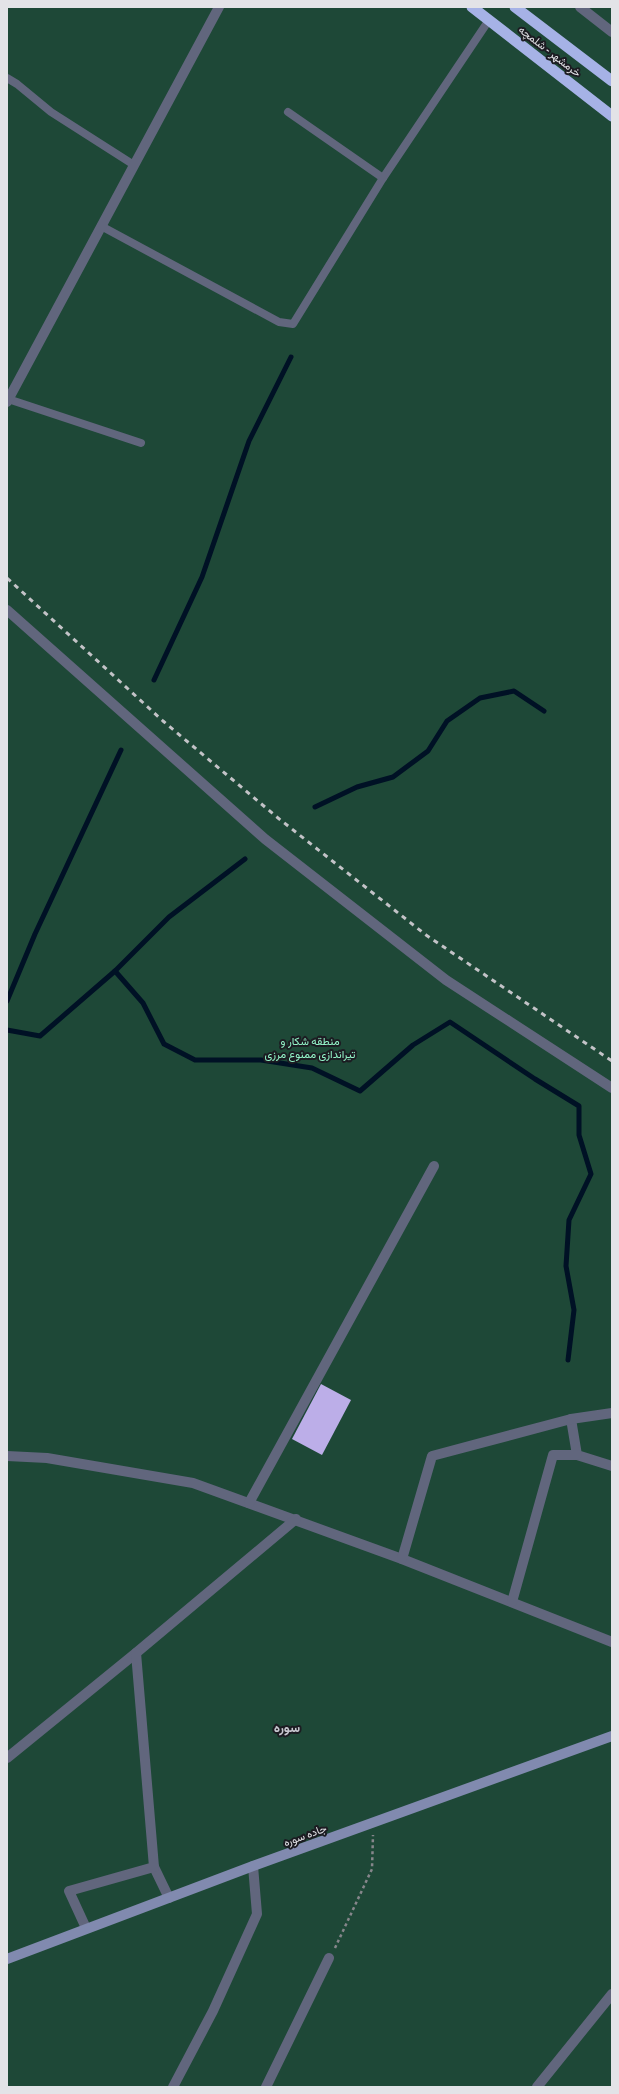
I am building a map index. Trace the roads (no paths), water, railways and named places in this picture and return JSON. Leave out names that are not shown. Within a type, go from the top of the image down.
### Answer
[{"type":"highway","name":"خرمشهر - شلمچه","points":[[472,7],[612,116]]},
{"type":"highway","name":"خرمشهر - شلمچه","points":[[516,7],[612,82]]},
{"type":"main road","name":"جاده سوره","points":[[7,1959],[253,1866],[612,1736]]},
{"type":"street","points":[[8,400],[219,7]]},
{"type":"street","points":[[580,7],[612,32]]},
{"type":"street","points":[[7,610],[265,839],[446,980],[612,1088]]},
{"type":"street","points":[[249,1502],[434,1166]]},
{"type":"street","points":[[402,1559],[432,1456],[571,1419],[612,1413]]},
{"type":"street","points":[[571,1419],[577,1455]]},
{"type":"street","points":[[512,1602],[553,1455],[577,1455],[612,1466]]},
{"type":"street","points":[[7,1456],[47,1458],[193,1483],[296,1519],[402,1559],[612,1642]]},
{"type":"street","points":[[7,1758],[136,1654],[296,1519]]},
{"type":"street","points":[[136,1654],[154,1867],[169,1898]]},
{"type":"street","points":[[172,2087],[213,2011],[257,1914],[253,1866]]},
{"type":"street","points":[[86,1928],[69,1891],[154,1867]]},
{"type":"street","points":[[266,2087],[330,1958]]},
{"type":"street","points":[[537,2087],[610,2000]]},
{"type":"lane","points":[[101,226],[279,322],[293,324],[384,178],[488,20]]},
{"type":"lane","points":[[7,78],[17,84],[51,112],[134,165]]},
{"type":"lane","points":[[288,112],[384,178]]},
{"type":"lane","points":[[8,400],[141,443]]},
{"type":"waterway","points":[[154,680],[202,577],[249,441],[291,357]]},
{"type":"waterway","points":[[315,807],[357,787],[393,777],[428,751],[447,721],[480,698],[514,691],[544,711]]},
{"type":"waterway","points":[[7,1001],[35,934],[121,750]]},
{"type":"waterway","points":[[7,1030],[40,1036],[115,971],[169,917],[245,859]]},
{"type":"waterway","points":[[115,971],[143,1003],[164,1044],[195,1060],[261,1060],[312,1068],[360,1091],[413,1045],[450,1022],[535,1079],[579,1106],[579,1135],[591,1174],[569,1220],[566,1266],[574,1310],[568,1360]]},
{"type":"railway","points":[[7,578],[163,721],[278,818],[426,935],[612,1061]]},
{"type":"district","name":"سوره","points":[[287,1727]]},
{"type":"park label","name":"منطقه شکار و تیراندازی ممنوع مرزی","points":[[310,1047]]}]
